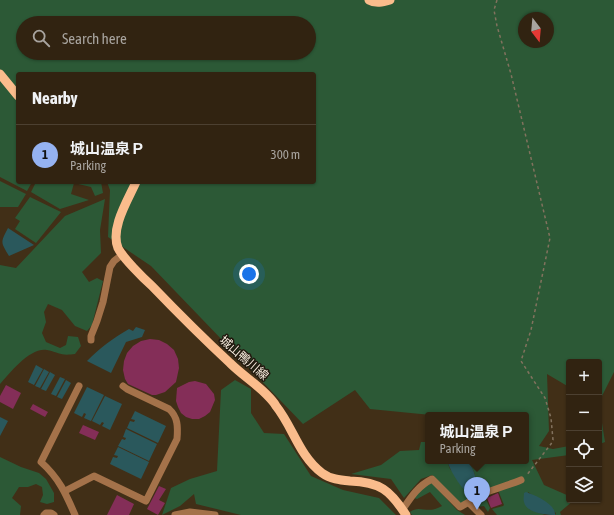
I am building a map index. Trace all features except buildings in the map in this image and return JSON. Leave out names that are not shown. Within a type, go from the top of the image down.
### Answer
[{"type":"main road","points":[[369,0],[372,2],[382,3],[390,0]]},
{"type":"main road","points":[[0,74],[16,94]]},
{"type":"main road","name":"城山鴨川線","points":[[135,184],[120,216],[116,228],[116,236],[118,248],[136,271],[240,373],[262,390],[277,406],[298,444],[312,465],[324,474],[338,480],[357,481],[384,488],[392,495],[404,512]]},
{"type":"street","points":[[91,340],[90,336],[103,302],[110,266],[123,254]]},
{"type":"street","points":[[75,515],[65,492],[49,469],[41,462],[79,386]]},
{"type":"street","points":[[65,492],[94,476],[146,501],[177,439],[177,419],[169,409],[123,386]]},
{"type":"street","points":[[404,512],[412,495],[422,484],[432,479],[460,507],[469,503],[483,493],[521,480]]},
{"type":"street","points":[[469,503],[481,515]]},
{"type":"street","points":[[44,515],[51,512],[54,515]]},
{"type":"street","points":[[174,515],[190,512],[215,515]]},
{"type":"path","points":[[497,0],[494,10],[511,74],[550,238],[531,330],[521,361],[545,398],[551,418],[553,440],[529,474],[521,480]]},
{"type":"green space","points":[[0,0],[614,0],[614,372],[602,396],[602,359],[566,359],[566,385],[547,374],[549,431],[539,446],[553,449],[566,447],[566,455],[532,460],[544,485],[566,495],[566,503],[570,503],[560,512],[561,515],[555,515],[556,513],[528,492],[529,509],[545,515],[497,515],[492,509],[504,505],[498,490],[483,493],[490,508],[488,512],[484,506],[478,507],[472,498],[461,504],[432,475],[421,479],[404,498],[391,479],[351,474],[381,465],[400,451],[419,450],[421,442],[425,442],[425,464],[448,464],[450,469],[472,491],[475,483],[475,475],[470,464],[529,464],[529,412],[425,412],[425,414],[370,409],[355,390],[303,424],[151,266],[108,237],[110,190],[108,184],[316,184],[316,72],[16,72],[16,184],[31,184],[27,191],[0,177]]},
{"type":"green space","points":[[0,181],[26,194],[18,207],[0,207]]},
{"type":"green space","points":[[35,184],[74,184],[71,194],[89,200],[60,209],[31,192]]},
{"type":"green space","points":[[78,184],[101,184],[103,193],[95,196],[91,187]]},
{"type":"green space","points":[[30,197],[61,212],[36,243],[15,229],[20,221],[15,218]]},
{"type":"green space","points":[[105,199],[100,230],[101,253],[82,272],[89,282],[97,278],[103,281],[92,325],[87,331],[75,326],[62,310],[48,304],[44,312],[46,322],[42,333],[46,342],[60,348],[66,345],[68,336],[78,337],[81,346],[75,354],[70,355],[47,350],[34,352],[21,362],[0,384],[0,265],[16,268],[65,216]]},
{"type":"green space","points":[[235,380],[251,389],[251,413],[264,433],[284,434],[311,476],[343,490],[379,498],[396,515],[241,515],[196,504],[194,494],[180,506],[162,515],[171,488],[190,479],[217,471],[221,390]]},
{"type":"green space","points":[[602,423],[605,442],[602,443]]},
{"type":"green space","points":[[0,457],[21,467],[39,473],[46,479],[54,493],[54,502],[47,504],[40,502],[43,495],[42,487],[36,484],[28,487],[19,487],[12,498],[21,506],[20,515],[0,515]]},
{"type":"green space","points":[[432,483],[457,510],[465,515],[412,515],[410,512],[417,509],[432,510],[442,506],[430,492],[417,499],[414,498],[423,487]]},
{"type":"water","points":[[8,228],[34,245],[9,256],[2,242]]},
{"type":"water","points":[[136,327],[145,330],[142,337],[126,342],[111,373],[87,361],[112,340],[129,329],[133,331]]},
{"type":"water","points":[[36,365],[43,369],[34,385],[28,382]]},
{"type":"water","points":[[44,369],[49,372],[40,388],[35,386]]},
{"type":"water","points":[[50,372],[55,375],[46,391],[41,389]]},
{"type":"water","points":[[60,377],[65,379],[56,396],[51,394]]},
{"type":"water","points":[[66,380],[71,383],[62,399],[57,397]]},
{"type":"water","points":[[87,387],[104,395],[91,421],[84,418],[86,414],[84,413],[82,417],[74,413]]},
{"type":"water","points":[[105,396],[122,404],[110,430],[102,426],[104,423],[102,422],[100,425],[92,421]]},
{"type":"water","points":[[135,411],[166,426],[158,443],[127,428],[130,421],[134,422],[135,420],[131,419]]},
{"type":"water","points":[[0,417],[8,421],[0,436]]},
{"type":"water","points":[[126,429],[157,444],[149,461],[118,446],[122,439],[125,440],[126,438],[123,437]]},
{"type":"water","points":[[118,447],[149,462],[141,479],[110,464],[113,457],[117,458],[118,456],[114,455]]},
{"type":"water","points":[[448,464],[470,464],[475,475],[475,483],[472,491],[466,492]]},
{"type":"water","points":[[526,492],[549,504],[555,515],[537,513],[528,509],[524,501],[524,493]]},
{"type":"place","name":"城山温泉Ｐ","points":[[477,510]]}]
